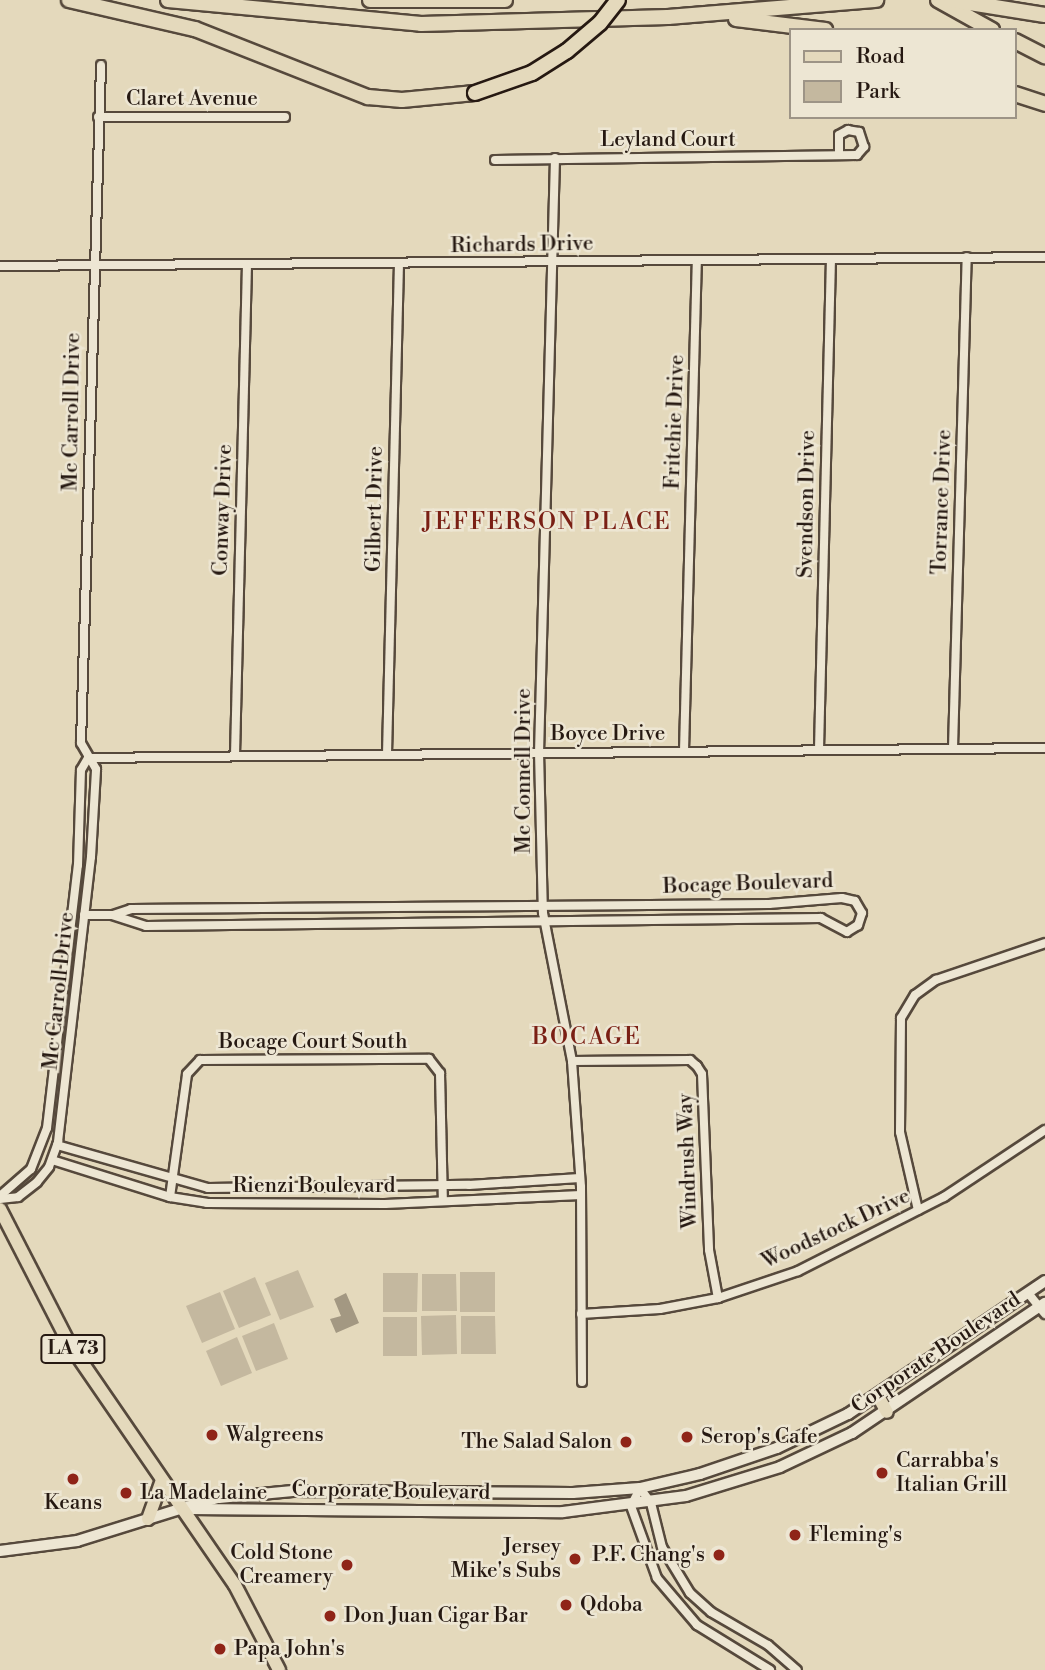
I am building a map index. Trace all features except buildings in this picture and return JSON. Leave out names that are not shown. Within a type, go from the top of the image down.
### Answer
[{"type":"highway","points":[[68,0],[195,29],[368,97],[402,100],[475,93],[533,73],[567,51],[600,23],[618,0]]},
{"type":"highway","points":[[168,0],[421,24],[668,17],[876,0]]},
{"type":"highway","points":[[370,0],[505,0]]},
{"type":"highway","points":[[938,0],[988,28]]},
{"type":"highway","points":[[951,0],[1045,15]]},
{"type":"highway","points":[[668,17],[765,20],[813,28]]},
{"type":"highway","points":[[1017,42],[1045,56]]},
{"type":"highway","points":[[1017,95],[1045,104]]},
{"type":"main road","name":"LA 73","points":[[0,1209],[70,1345],[183,1508]]},
{"type":"main road","points":[[878,1396],[887,1412]]},
{"type":"main road","points":[[148,1519],[162,1480]]},
{"type":"main road","points":[[0,1551],[77,1541],[183,1508],[235,1585],[279,1670]]},
{"type":"street","name":"Mc Carroll Drive","points":[[0,1198],[24,1193],[52,1160],[57,1144],[95,793],[96,769],[81,743],[101,65]]},
{"type":"street","name":"Claret Avenue","points":[[99,117],[285,117]]},
{"type":"street","name":"Leyland Court","points":[[495,160],[835,156],[839,152]]},
{"type":"street","name":"Mc Connell Drive","points":[[555,158],[539,752],[542,906],[572,1061],[581,1195],[582,1382]]},
{"type":"street","name":"Torrance Drive","points":[[953,748],[967,257]]},
{"type":"street","name":"Richards Drive","points":[[0,266],[399,265],[551,261],[1045,257]]},
{"type":"street","name":"Svendson Drive","points":[[819,749],[831,259]]},
{"type":"street","name":"Fritchie Drive","points":[[684,751],[697,261]]},
{"type":"street","name":"Conway Drive","points":[[234,755],[247,265]]},
{"type":"street","name":"Gilbert Drive","points":[[387,754],[399,265]]},
{"type":"street","name":"Boyce Drive","points":[[88,758],[1045,748]]},
{"type":"street","name":"Mc Carroll Drive","points":[[0,1198],[31,1170],[47,1128],[78,865],[81,770],[88,758]]},
{"type":"street","name":"Bocage Boulevard","points":[[83,915],[113,915],[146,926],[821,918],[847,932],[859,925],[862,913],[855,901],[842,898],[769,904],[131,909],[113,915]]},
{"type":"street","points":[[918,1210],[900,1132],[901,1018],[915,995],[936,980],[1045,943]]},
{"type":"street","name":"Bocage Court South","points":[[174,1180],[191,1066],[212,1060],[429,1059],[436,1064],[440,1073],[443,1186]]},
{"type":"street","name":"Windrush Way","points":[[572,1061],[690,1060],[702,1074],[709,1250],[718,1298]]},
{"type":"street","name":"Woodstock Drive","points":[[581,1314],[660,1309],[718,1298],[798,1271],[918,1210],[1045,1130]]},
{"type":"street","name":"Rienzi Boulevard","points":[[57,1144],[208,1188],[443,1186],[580,1178]]},
{"type":"street","name":"Rienzi Boulevard","points":[[52,1160],[170,1196],[231,1204],[443,1201],[581,1195]]},
{"type":"street","points":[[170,1196],[174,1180]]},
{"type":"street","points":[[443,1186],[443,1201]]},
{"type":"street","name":"Corporate Boulevard","points":[[183,1508],[219,1498],[293,1491],[573,1493],[640,1488],[700,1474],[777,1448],[878,1396],[1045,1281]]},
{"type":"street","points":[[1028,1293],[1043,1308]]},
{"type":"street","name":"Corporate Boulevard","points":[[183,1508],[541,1513],[651,1503],[779,1467],[887,1412],[1043,1308]]},
{"type":"street","points":[[770,1670],[697,1625],[657,1578],[631,1506],[640,1488],[651,1503],[662,1547],[690,1593],[711,1612],[768,1645],[797,1670]]},
{"type":"green space","points":[[298,1270],[314,1307],[280,1320],[265,1283]]},
{"type":"green space","points":[[460,1272],[495,1272],[495,1312],[460,1312]]},
{"type":"green space","points":[[383,1273],[418,1273],[417,1312],[383,1312]]},
{"type":"green space","points":[[422,1274],[456,1274],[457,1311],[422,1311]]},
{"type":"green space","points":[[255,1277],[271,1315],[239,1328],[223,1291]]},
{"type":"green space","points":[[220,1292],[235,1329],[202,1343],[186,1306]]},
{"type":"green space","points":[[456,1315],[457,1354],[422,1355],[421,1316]]},
{"type":"green space","points":[[461,1316],[495,1316],[496,1354],[461,1354]]},
{"type":"green space","points":[[383,1317],[417,1317],[417,1356],[383,1356]]},
{"type":"green space","points":[[274,1323],[288,1359],[256,1371],[242,1336]]},
{"type":"green space","points":[[237,1337],[252,1373],[221,1386],[206,1351]]},
{"type":"shaded area","points":[[346,1293],[359,1323],[336,1333],[330,1319],[341,1316],[334,1299]]},
{"type":"place","name":"Walgreens","points":[[212,1435]]},
{"type":"place","name":"Serop's Cafe","points":[[687,1437]]},
{"type":"place","name":"The Salad Salon","points":[[626,1442]]},
{"type":"place","name":"Carrabba's Italian Grill","points":[[882,1473]]},
{"type":"place","name":"Keans","points":[[73,1479]]},
{"type":"place","name":"La Madelaine","points":[[126,1493]]},
{"type":"place","name":"Fleming's","points":[[795,1535]]},
{"type":"place","name":"P.F. Chang's","points":[[719,1555]]},
{"type":"place","name":"Jersey Mike's Subs","points":[[575,1559]]},
{"type":"place","name":"Cold Stone Creamery","points":[[347,1565]]},
{"type":"place","name":"Qdoba","points":[[566,1605]]},
{"type":"place","name":"Don Juan Cigar Bar","points":[[330,1616]]},
{"type":"place","name":"Papa John's","points":[[220,1649]]},
{"type":"district","name":"JEFFERSON PLACE","points":[[547,522]]},
{"type":"district","name":"BOCAGE","points":[[587,1037]]}]
